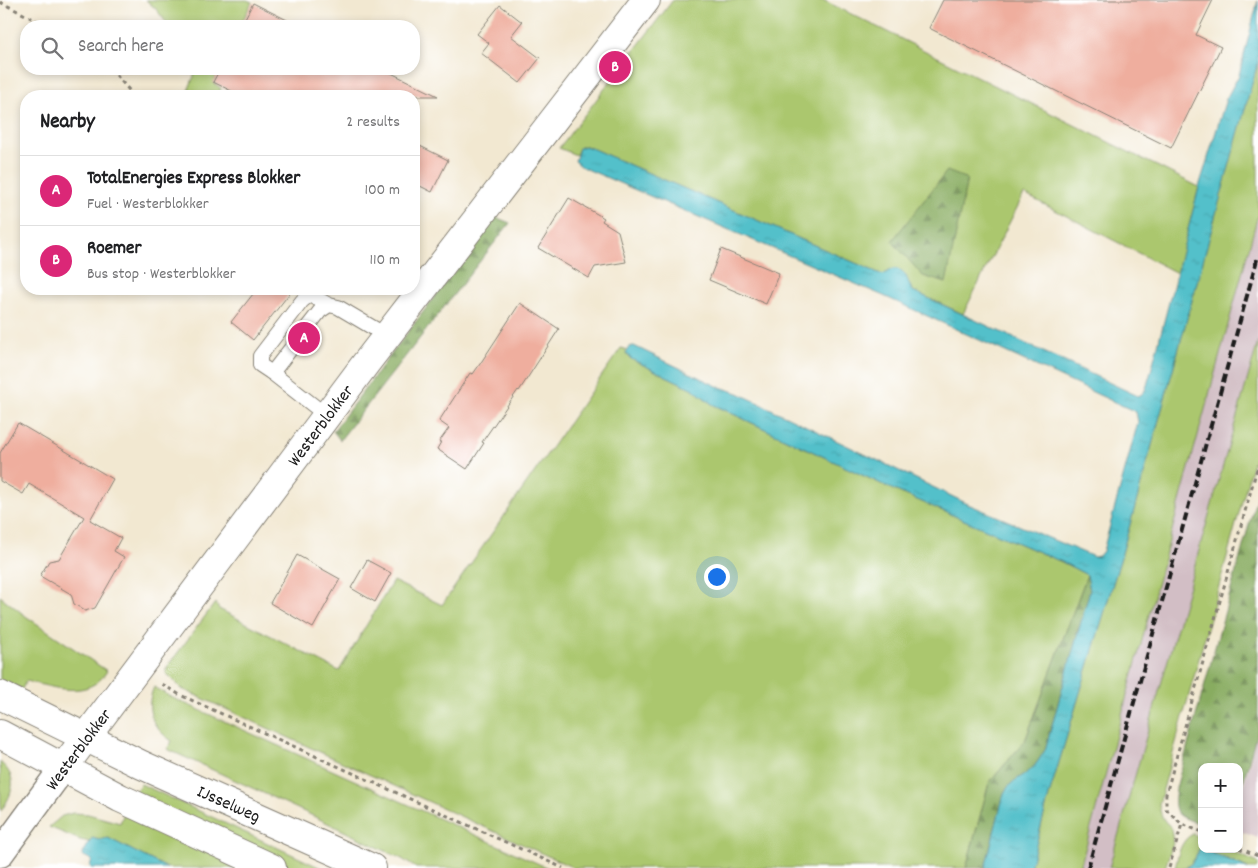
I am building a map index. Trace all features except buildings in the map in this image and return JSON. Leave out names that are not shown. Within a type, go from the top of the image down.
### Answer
[{"type":"street","name":"Westerblokker","points":[[420,293],[646,0]]},
{"type":"street","name":"Westerblokker","points":[[0,854],[419,295]]},
{"type":"street","name":"IJsselweg","points":[[0,695],[87,736],[142,765],[372,868]]},
{"type":"street","points":[[0,734],[120,798],[272,868]]},
{"type":"lane","points":[[327,416],[260,365],[260,356],[302,301],[312,296],[329,305],[338,307],[387,336]]},
{"type":"lane","points":[[272,373],[320,311],[329,305]]},
{"type":"path","points":[[0,2],[35,20]]},
{"type":"path","points":[[116,75],[129,90]]},
{"type":"path","points":[[1198,830],[1182,824],[1166,810],[1166,794],[1258,465]]},
{"type":"path","points":[[138,669],[180,695],[562,868]]},
{"type":"path","points":[[1169,868],[1182,824]]},
{"type":"path","points":[[1243,850],[1258,856]]},
{"type":"shaded area","points":[[1258,215],[1258,342],[1109,868],[1080,868]]},
{"type":"shaded area","points":[[1258,729],[1258,838],[1243,832],[1243,789]]},
{"type":"green space","points":[[146,0],[247,0],[252,2],[243,20],[164,20]]},
{"type":"green space","points":[[673,0],[823,0],[1199,187],[1177,273],[1024,194],[963,314],[913,291],[910,286],[886,274],[883,275],[591,148],[585,146],[579,148],[576,155],[559,148]]},
{"type":"green space","points":[[1258,61],[1258,215],[1080,868],[1030,868],[1050,792],[1121,557]]},
{"type":"green space","points":[[216,75],[213,83],[221,88],[220,90],[188,90],[194,76]]},
{"type":"green space","points":[[947,171],[967,179],[946,283],[923,276],[892,241]]},
{"type":"green space","points":[[495,217],[510,223],[340,440],[333,431]]},
{"type":"green space","points":[[1258,342],[1258,444],[1159,804],[1162,817],[1171,827],[1173,843],[1165,868],[1109,868]]},
{"type":"green space","points":[[621,348],[627,350],[626,353],[631,359],[693,389],[712,404],[894,490],[1062,562],[1087,575],[1025,741],[989,783],[966,868],[574,868],[182,689],[165,672],[215,603],[219,609],[339,671],[393,581],[442,605]]},
{"type":"green space","points":[[1258,492],[1258,728],[1243,782],[1243,763],[1198,763],[1198,823],[1186,819],[1178,813],[1175,804],[1176,788]]},
{"type":"green space","points":[[1087,575],[1090,590],[1045,750],[1033,768],[1012,783],[1004,793],[985,868],[966,868],[989,783],[1025,741]]},
{"type":"green space","points":[[0,596],[27,617],[107,671],[91,686],[81,689],[70,690],[26,681],[22,689],[0,681]]},
{"type":"green space","points":[[154,687],[173,698],[548,868],[416,868],[402,859],[311,815],[167,749],[172,741],[159,730],[150,710],[151,695]]},
{"type":"green space","points":[[0,762],[10,774],[12,780],[9,798],[1,811]]},
{"type":"green space","points":[[141,784],[321,868],[293,868],[133,794]]},
{"type":"green space","points":[[73,813],[88,814],[120,823],[124,813],[255,868],[167,868],[108,838],[99,840],[92,838],[90,842],[80,840],[49,827],[62,816]]},
{"type":"green space","points":[[1193,834],[1198,836],[1198,851],[1189,865],[1175,868],[1182,844]]},
{"type":"green space","points":[[1213,853],[1236,853],[1258,863],[1258,868],[1248,868]]},
{"type":"water","points":[[1258,0],[1258,62],[1121,557],[1050,792],[1030,868],[985,868],[1004,793],[1012,783],[1033,768],[1045,750],[1090,590],[1087,575],[1062,562],[894,490],[712,404],[693,389],[631,359],[626,352],[630,347],[634,346],[717,386],[738,393],[970,505],[1094,557],[1099,556],[1103,551],[1138,422],[1136,412],[886,297],[582,167],[575,161],[579,148],[585,146],[591,148],[883,275],[892,269],[897,269],[904,273],[913,291],[1138,396],[1143,393],[1147,384],[1199,187],[1226,99],[1239,75]]},
{"type":"water","points":[[92,838],[99,840],[108,838],[167,868],[92,868],[90,867],[92,860],[82,855]]},
{"type":"water","points":[[1198,852],[1212,853],[1248,868],[1185,868],[1192,863]]},
{"type":"railway","points":[[1088,868],[1258,256]]},
{"type":"place","name":"Roemer","points":[[615,67]]},
{"type":"place","name":"TotalEnergies Express Blokker","points":[[304,338]]}]
